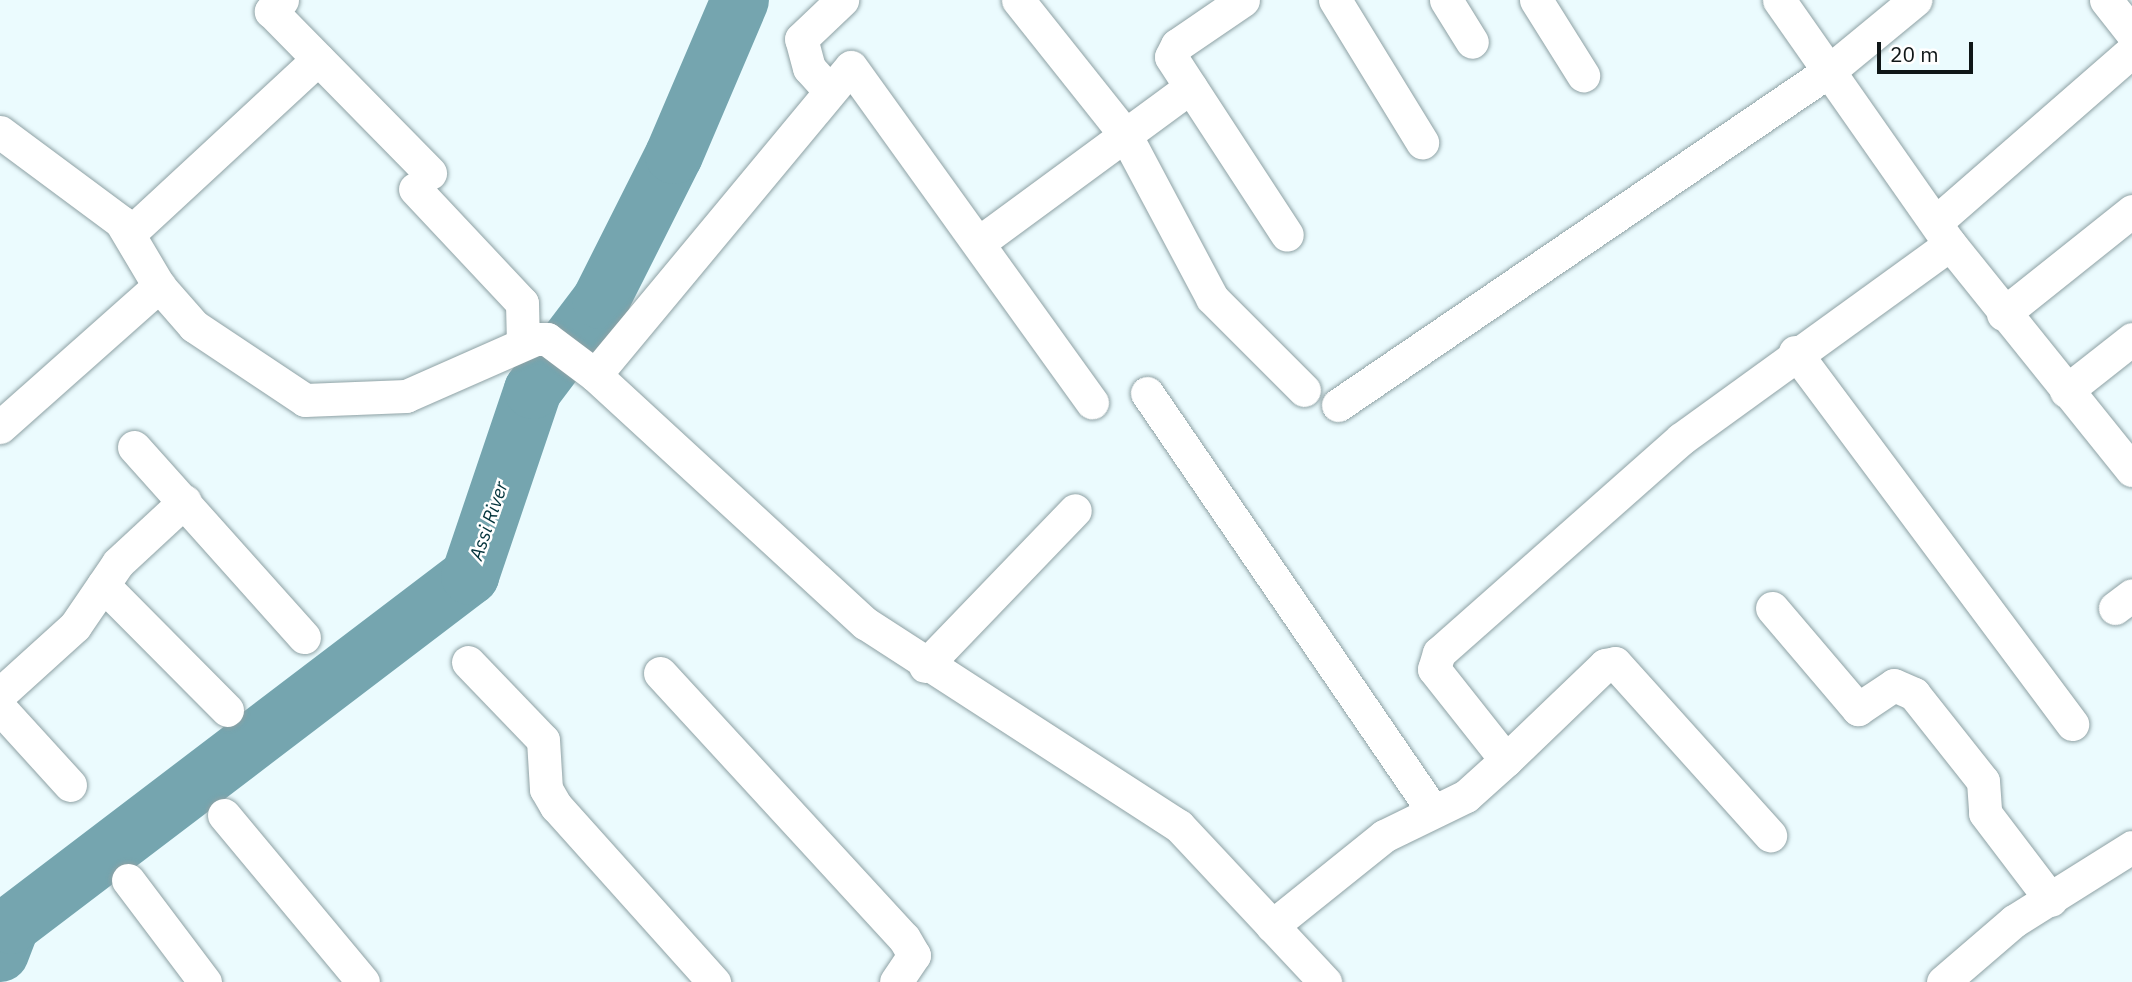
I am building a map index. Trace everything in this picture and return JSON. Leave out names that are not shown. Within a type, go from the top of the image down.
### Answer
[{"type":"street","points":[[828,89],[809,68],[801,39],[842,0]]},
{"type":"street","points":[[1018,0],[1126,136],[1212,298],[1304,390]]},
{"type":"street","points":[[1335,0],[1422,142]]},
{"type":"street","points":[[1446,0],[1472,42]]},
{"type":"street","points":[[1536,0],[1584,75]]},
{"type":"street","points":[[1779,0],[2003,314],[2132,470]]},
{"type":"street","points":[[1338,405],[1829,71],[1915,0]]},
{"type":"street","points":[[2106,0],[2132,33]]},
{"type":"street","points":[[1240,1],[1171,50],[1191,88],[1287,235]]},
{"type":"street","points":[[271,4],[522,303],[535,341],[589,370],[810,577],[925,666],[1179,826],[1325,982]]},
{"type":"street","points":[[1506,760],[1434,669],[1439,653],[1681,439],[1943,233],[2132,51]]},
{"type":"street","points":[[130,233],[318,60]]},
{"type":"street","points":[[589,370],[844,71],[857,69],[981,241],[1092,402]]},
{"type":"street","points":[[981,241],[1191,88]]},
{"type":"street","points":[[0,132],[130,233],[159,286],[194,326],[305,400],[320,403],[406,396],[535,341]]},
{"type":"street","points":[[2003,314],[2132,211]]},
{"type":"street","points":[[0,427],[159,286]]},
{"type":"street","points":[[2066,391],[2132,338]]},
{"type":"street","points":[[1795,352],[2072,724]]},
{"type":"street","points":[[1147,393],[1401,756],[1433,811]]},
{"type":"street","points":[[134,447],[186,501],[304,637]]},
{"type":"street","points":[[0,694],[75,626],[103,585],[186,501]]},
{"type":"street","points":[[925,666],[1075,510]]},
{"type":"street","points":[[103,585],[227,710]]},
{"type":"street","points":[[1772,608],[1858,709],[1894,685],[1914,694],[1983,781],[1985,813],[2051,900]]},
{"type":"street","points":[[468,662],[543,740],[546,789],[555,807],[714,982]]},
{"type":"street","points":[[1272,926],[1384,836],[1492,778],[1506,760],[1605,665],[1615,663],[1770,835]]},
{"type":"street","points":[[660,673],[904,938],[914,955],[896,982]]},
{"type":"street","points":[[0,708],[70,785]]},
{"type":"street","points":[[225,815],[363,982]]},
{"type":"street","points":[[1944,982],[1975,950],[2132,848]]},
{"type":"street","points":[[128,880],[205,982]]},
{"type":"waterway","name":"Assi River","points":[[0,953],[11,925],[470,576],[533,390],[601,300],[674,155],[740,0]]}]
